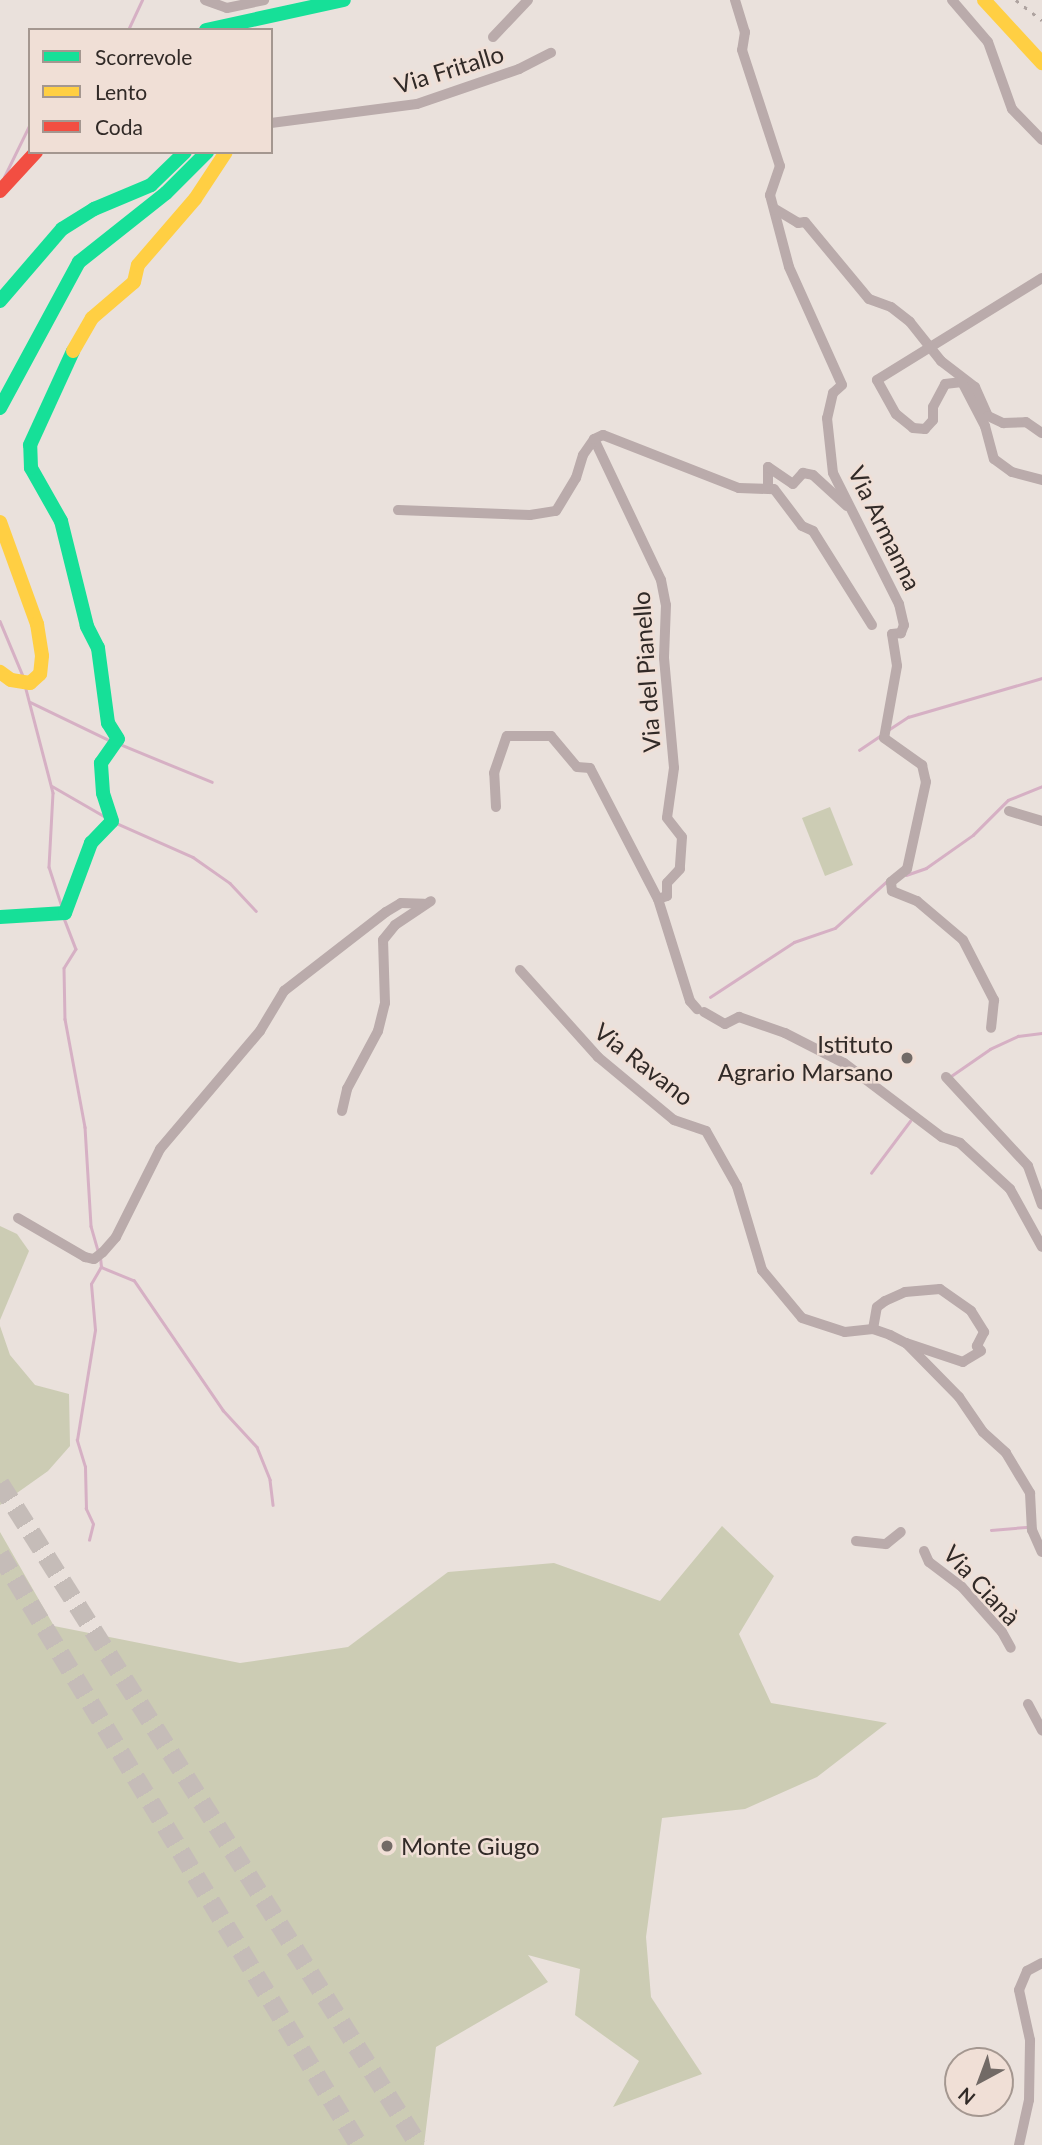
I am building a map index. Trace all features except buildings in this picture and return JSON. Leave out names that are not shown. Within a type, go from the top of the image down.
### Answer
[{"type":"street","points":[[205,0],[227,8],[264,0]]},
{"type":"street","name":"Via Fritallo","points":[[493,37],[528,0]]},
{"type":"street","name":"Via Armanna","points":[[735,0],[746,32],[742,50],[780,166],[769,195],[789,267],[842,385],[833,393],[826,434],[832,473],[899,604],[904,625],[901,633],[892,634],[897,666],[884,738],[926,770],[907,870],[891,882],[892,891],[897,897],[917,901],[963,940],[994,1000],[991,1028]]},
{"type":"street","points":[[952,0],[988,42],[1012,109],[1042,140]]},
{"type":"street","points":[[984,0],[1042,63]]},
{"type":"street","points":[[215,28],[332,1]]},
{"type":"street","name":"Via Fritallo","points":[[273,122],[417,104],[519,69],[551,53]]},
{"type":"street","points":[[6,187],[34,154]]},
{"type":"street","points":[[0,301],[62,229],[94,209],[151,185],[183,154]]},
{"type":"street","points":[[0,408],[79,262],[166,192],[205,154]]},
{"type":"street","points":[[0,917],[65,913],[91,843],[112,821],[103,793],[101,762],[118,738],[108,723],[98,648],[87,626],[61,521],[31,468],[30,446],[58,378],[92,318],[134,282],[138,265],[195,199],[225,154]]},
{"type":"street","points":[[775,209],[797,223],[805,222],[869,299],[891,307],[962,382],[985,426],[994,459],[1012,472],[1042,480]]},
{"type":"street","points":[[1042,278],[930,346],[915,360],[877,380],[892,411],[913,428],[925,429],[933,420],[933,408],[945,384],[962,382],[975,387],[993,420],[1026,422],[1042,433]]},
{"type":"street","points":[[398,510],[530,515],[556,511],[594,439],[603,435],[610,442],[644,448],[739,488],[768,486],[787,502],[802,526],[813,531],[872,625]]},
{"type":"street","name":"Via del Pianello","points":[[594,439],[661,580],[666,606],[664,658],[674,768],[667,818],[682,837],[680,869],[667,883],[667,896],[658,899]]},
{"type":"street","points":[[768,486],[768,467],[793,484],[803,473],[813,475],[847,506]]},
{"type":"street","points":[[0,522],[37,624],[43,656],[40,674],[26,683],[0,672]]},
{"type":"street","points":[[496,807],[494,773],[507,736],[551,736],[577,767],[590,768],[658,899],[697,1007],[725,1024],[739,1017],[785,1033],[844,1063],[942,1137],[960,1143],[1010,1189],[1042,1247]]},
{"type":"street","points":[[1009,811],[1042,821]]},
{"type":"street","points":[[18,1219],[85,1257],[94,1259],[116,1237],[160,1149],[260,1031],[284,991],[401,903],[428,905],[383,940],[385,1003],[378,1031],[347,1089],[342,1111]]},
{"type":"street","name":"Via Ravano","points":[[520,971],[598,1057],[674,1120],[706,1130],[737,1186],[762,1270],[802,1318],[845,1332],[873,1329]]},
{"type":"street","points":[[946,1077],[1028,1166],[1042,1205]]},
{"type":"street","points":[[940,1289],[971,1311],[984,1332],[977,1346],[981,1351],[965,1361],[906,1343],[873,1329],[877,1307],[914,1290],[940,1289]]},
{"type":"street","points":[[906,1343],[959,1397],[983,1432],[1006,1454],[1030,1493],[1042,1552]]},
{"type":"street","points":[[856,1541],[886,1544],[901,1532]]},
{"type":"street","name":"Via Cianà","points":[[924,1551],[929,1562],[962,1587],[1002,1632],[1011,1647]]},
{"type":"street","points":[[1028,1704],[1042,1730]]},
{"type":"street","points":[[1019,2145],[1029,2100],[1030,2040],[1019,1990],[1027,1971],[1042,1963]]},
{"type":"green space","points":[[830,807],[853,865],[825,876],[802,818]]},
{"type":"green space","points":[[0,1226],[17,1234],[29,1251],[0,1320]]},
{"type":"green space","points":[[0,1326],[10,1355],[35,1385],[69,1394],[70,1446],[48,1471],[0,1505]]},
{"type":"green space","points":[[722,1526],[774,1576],[739,1634],[771,1703],[887,1723],[817,1777],[745,1809],[662,1818],[646,1937],[651,1997],[702,2074],[613,2107],[639,2061],[575,2015],[580,1969],[528,1955],[548,1982],[436,2047],[424,2145],[0,2145],[0,1532],[54,1626],[240,1663],[348,1647],[448,1572],[554,1563],[660,1601]]},
{"type":"waterway","points":[[129,28],[142,0]]},
{"type":"waterway","points":[[4,177],[28,128]]},
{"type":"waterway","points":[[0,621],[23,676]]},
{"type":"waterway","points":[[888,730],[908,717],[1042,678]]},
{"type":"waterway","points":[[26,689],[53,793],[49,867],[61,904]]},
{"type":"waterway","points":[[30,702],[109,740]]},
{"type":"waterway","points":[[859,750],[880,736]]},
{"type":"waterway","points":[[122,745],[212,782]]},
{"type":"waterway","points":[[52,786],[104,816]]},
{"type":"waterway","points":[[906,875],[926,868],[973,835],[1008,800],[1042,786]]},
{"type":"waterway","points":[[116,823],[193,857],[230,883],[256,911]]},
{"type":"waterway","points":[[710,997],[794,942],[835,928],[887,881]]},
{"type":"waterway","points":[[64,918],[76,949],[64,968],[65,1019],[85,1127],[91,1226],[98,1251]]},
{"type":"waterway","points":[[951,1076],[990,1049],[1018,1036],[1042,1033]]},
{"type":"waterway","points":[[871,1173],[910,1121]]},
{"type":"waterway","points":[[89,1540],[93,1524],[86,1509],[85,1467],[77,1440],[95,1330],[91,1284],[101,1267],[100,1258]]},
{"type":"waterway","points":[[101,1267],[134,1280],[223,1410],[257,1447],[270,1480],[273,1505]]},
{"type":"waterway","points":[[991,1530],[1029,1527]]},
{"type":"tunnel","points":[[0,1483],[419,2145]]},
{"type":"tunnel","points":[[0,1554],[359,2145]]},
{"type":"railway","points":[[1016,0],[1042,20]]},
{"type":"traffic: fast","points":[[215,28],[344,0]]},
{"type":"traffic: fast","points":[[0,301],[62,229],[94,209],[151,185],[183,154]]},
{"type":"traffic: fast","points":[[0,408],[79,262],[166,193],[205,154]]},
{"type":"traffic: fast","points":[[0,917],[65,913],[91,843],[112,821],[103,793],[101,763],[118,739],[108,723],[98,648],[87,626],[61,521],[31,468],[30,445],[73,351]]},
{"type":"traffic: slow","points":[[984,0],[1042,63]]},
{"type":"traffic: slow","points":[[73,351],[92,318],[134,282],[138,265],[195,199],[225,154]]},
{"type":"traffic: slow","points":[[0,522],[37,624],[42,656],[40,674],[30,683],[11,680],[0,672]]},
{"type":"traffic: jam","points":[[0,191],[34,154]]},
{"type":"place","name":"Istituto Agrario Marsano","points":[[907,1058]]},
{"type":"place","name":"Monte Giugo","points":[[387,1846]]}]
